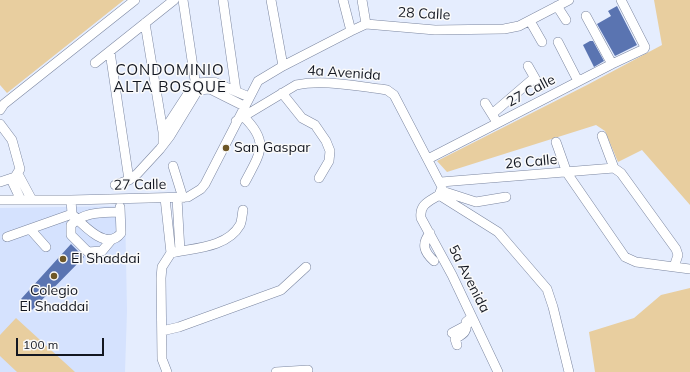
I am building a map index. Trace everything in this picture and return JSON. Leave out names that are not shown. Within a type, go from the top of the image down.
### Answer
[{"type":"street","points":[[0,110],[4,104],[135,0]]},
{"type":"street","points":[[95,63],[174,0]]},
{"type":"street","points":[[183,0],[196,86]]},
{"type":"street","points":[[223,0],[236,91]]},
{"type":"street","points":[[271,0],[283,66]]},
{"type":"street","points":[[343,0],[351,31]]},
{"type":"street","points":[[245,182],[260,150],[257,131],[240,119],[244,106],[249,97],[263,77],[366,24],[362,0]]},
{"type":"street","name":"28 Calle","points":[[366,24],[434,30],[504,29],[519,26],[569,0]]},
{"type":"street","name":"27 Calle","points":[[428,159],[645,47],[621,0]]},
{"type":"street","points":[[557,6],[566,20]]},
{"type":"street","points":[[586,16],[612,64]]},
{"type":"street","points":[[530,21],[542,42]]},
{"type":"street","points":[[145,23],[166,134]]},
{"type":"street","points":[[558,42],[578,81]]},
{"type":"street","points":[[110,52],[129,180]]},
{"type":"street","points":[[528,66],[540,87]]},
{"type":"street","points":[[492,114],[534,78]]},
{"type":"street","points":[[115,185],[129,180],[137,174],[163,145],[166,134],[196,86],[209,81],[220,84],[249,97]]},
{"type":"street","name":"4a Avenida","points":[[240,119],[296,85],[310,83],[387,90],[394,95],[428,159],[441,189],[498,232],[547,289],[553,306],[569,372]]},
{"type":"street","points":[[196,86],[210,89],[244,106]]},
{"type":"street","points":[[282,93],[302,118],[315,125],[326,141],[330,151],[330,161],[319,178]]},
{"type":"street","points":[[485,103],[498,124]]},
{"type":"street","name":"27 Calle","points":[[0,200],[180,198],[201,189],[240,119]]},
{"type":"street","points":[[0,124],[12,140],[19,166],[15,176],[21,200]]},
{"type":"street","points":[[602,136],[617,171],[676,249],[678,255],[674,267]]},
{"type":"street","points":[[556,142],[567,173],[625,257],[636,262],[690,270]]},
{"type":"street","points":[[167,372],[162,358],[162,268],[176,252],[180,198],[172,166]]},
{"type":"street","name":"26 Calle","points":[[441,189],[567,173],[617,171]]},
{"type":"street","points":[[0,182],[15,176]]},
{"type":"street","points":[[15,176],[32,200]]},
{"type":"street","points":[[441,189],[476,202],[506,197]]},
{"type":"street","name":"5a Avenida","points":[[441,189],[422,206],[420,212],[421,218],[430,233],[469,321],[498,372]]},
{"type":"street","points":[[165,198],[176,252]]},
{"type":"street","points":[[71,200],[75,217],[71,235],[88,252],[102,251],[112,239],[121,233],[120,199]]},
{"type":"street","points":[[176,252],[207,246],[222,240],[237,230],[241,224],[243,210]]},
{"type":"street","points":[[7,237],[30,229],[88,214],[120,212]]},
{"type":"street","points":[[75,217],[102,239],[112,239]]},
{"type":"street","points":[[30,229],[46,247]]},
{"type":"street","points":[[430,233],[425,239],[423,246],[428,255],[434,261]]},
{"type":"street","points":[[162,331],[180,327],[281,290],[306,267]]},
{"type":"street","points":[[453,337],[465,333],[468,328],[469,321]]},
{"type":"street","points":[[276,372],[308,370]]},
{"type":"shaded area","points":[[0,0],[124,0],[7,93],[0,85]]},
{"type":"shaded area","points":[[654,0],[690,0],[690,205],[642,150],[618,162],[605,131],[596,125],[447,172],[437,161],[662,45]]},
{"type":"shaded area","name":"El Shaddai","points":[[125,206],[127,311],[125,372],[0,372],[0,208]]},
{"type":"shaded area","points":[[690,288],[690,372],[595,372],[589,332],[634,318],[661,295]]},
{"type":"shaded area","points":[[16,318],[75,372],[17,372],[0,356],[0,335]]},
{"type":"building","points":[[617,6],[637,45],[615,56],[597,24],[611,16],[608,11]]},
{"type":"building","points":[[593,41],[604,61],[594,67],[583,45]]},
{"type":"building","name":"Colegio El Shaddai","points":[[71,244],[84,257],[32,310],[21,299]]},
{"type":"place","name":"San Gaspar","points":[[226,148]]},
{"type":"place","name":"El Shaddai","points":[[63,259]]},
{"type":"place","name":"Colegio El Shaddai","points":[[54,276]]},
{"type":"district","name":"CONDOMINIO ALTA BOSQUE","points":[[170,78]]}]
